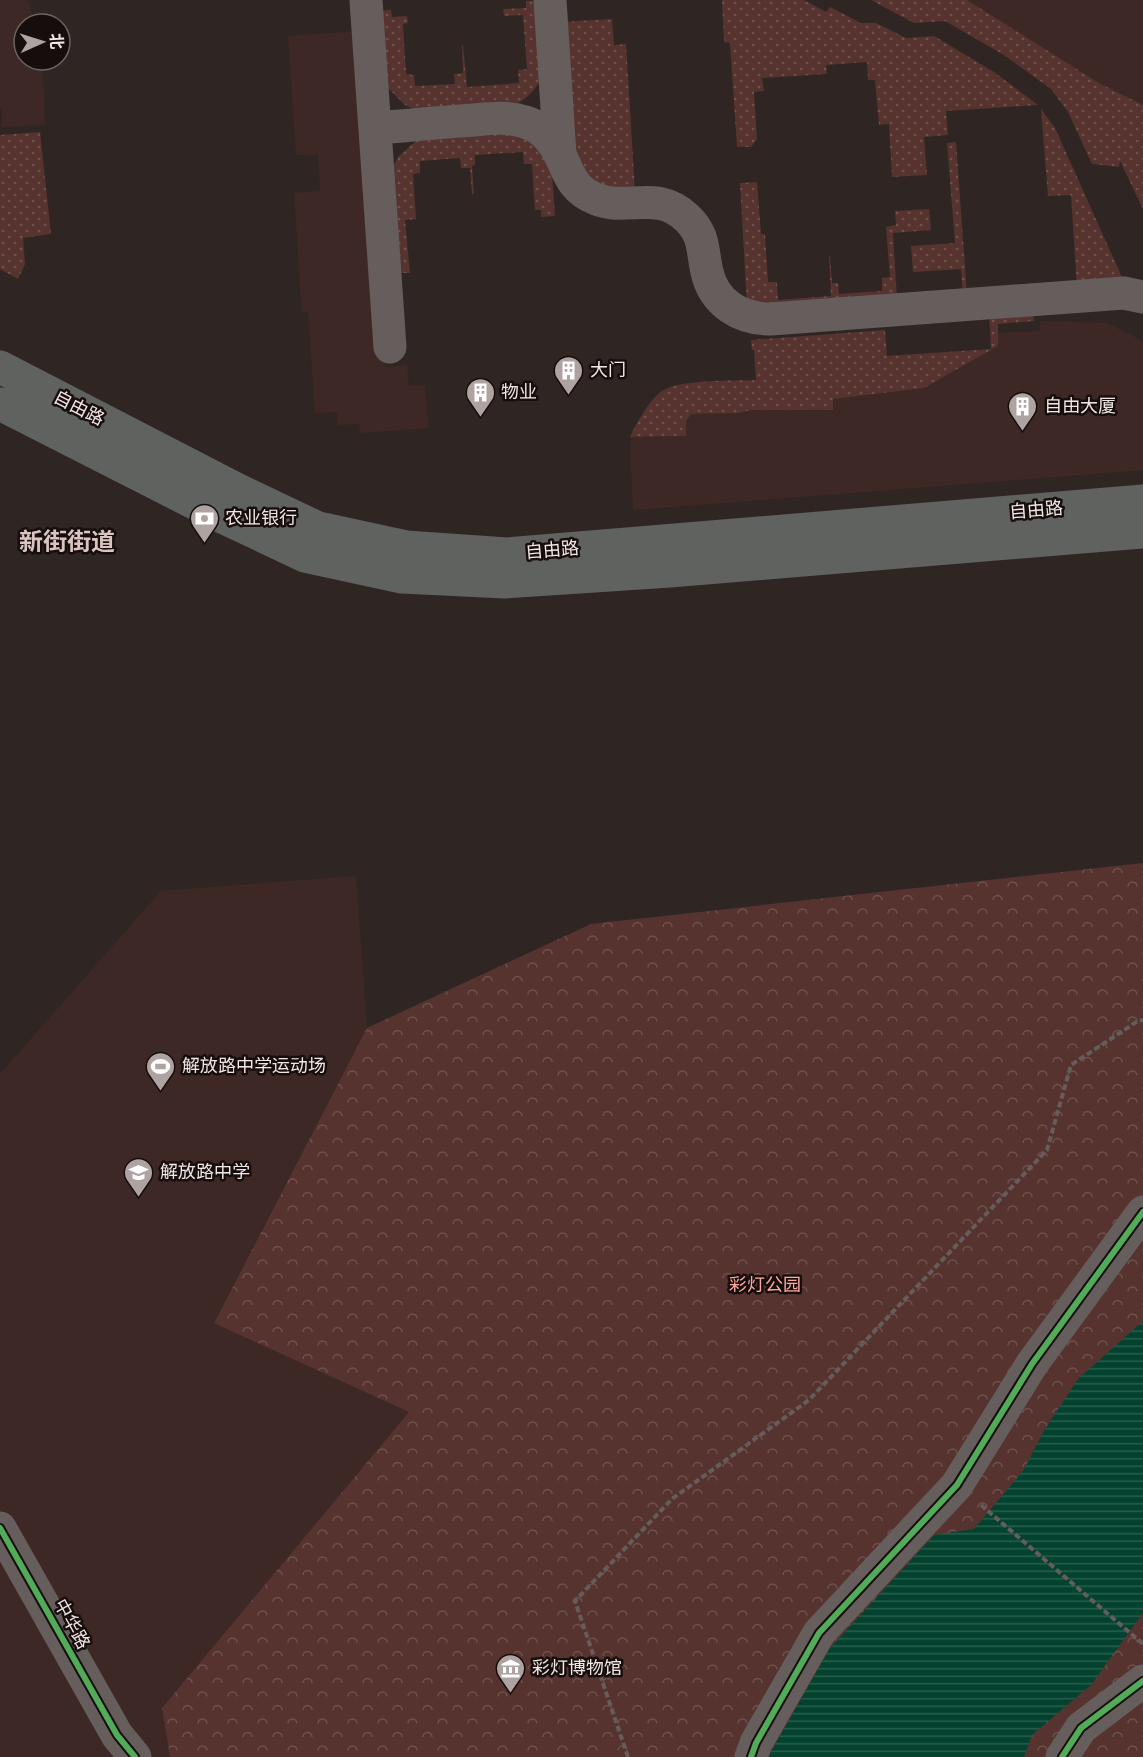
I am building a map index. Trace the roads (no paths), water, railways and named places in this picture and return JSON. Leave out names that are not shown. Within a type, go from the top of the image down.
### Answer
[{"type":"main road","name":"自由路","points":[[0,367],[236,489],[318,528],[406,547],[507,554],[1143,501]]},
{"type":"main road","name":"自由路","points":[[0,404],[216,514],[305,556],[402,577],[505,582],[682,570],[1143,532]]},
{"type":"street","points":[[366,0],[390,347]]},
{"type":"street","points":[[550,0],[560,155]]},
{"type":"street","points":[[375,128],[503,118],[522,112],[540,98],[549,85],[554,63]]},
{"type":"street","points":[[503,118],[527,122],[536,127],[552,141],[572,181],[595,198],[618,203],[658,203],[673,208],[687,217],[704,244],[709,279],[718,296],[734,311],[753,317],[771,319],[1124,293],[1143,297]]},
{"type":"street","points":[[751,1757],[756,1743],[819,1633],[957,1485],[1032,1364],[1143,1212]]},
{"type":"street","name":"中华路","points":[[0,1528],[126,1746]]},
{"type":"street","points":[[1062,1757],[1081,1728],[1143,1682]]},
{"type":"place","name":"大门","points":[[569,396]]},
{"type":"place","name":"物业","points":[[480,418]]},
{"type":"place","name":"自由大厦","points":[[1023,432]]},
{"type":"place","name":"农业银行","points":[[204,544]]},
{"type":"place","name":"解放路中学运动场","points":[[161,1092]]},
{"type":"place","name":"解放路中学","points":[[139,1198]]},
{"type":"place","name":"彩灯博物馆","points":[[511,1694]]},
{"type":"district","name":"新街街道","points":[[67,542]]},
{"type":"park label","name":"彩灯公园","points":[[765,1285]]}]
